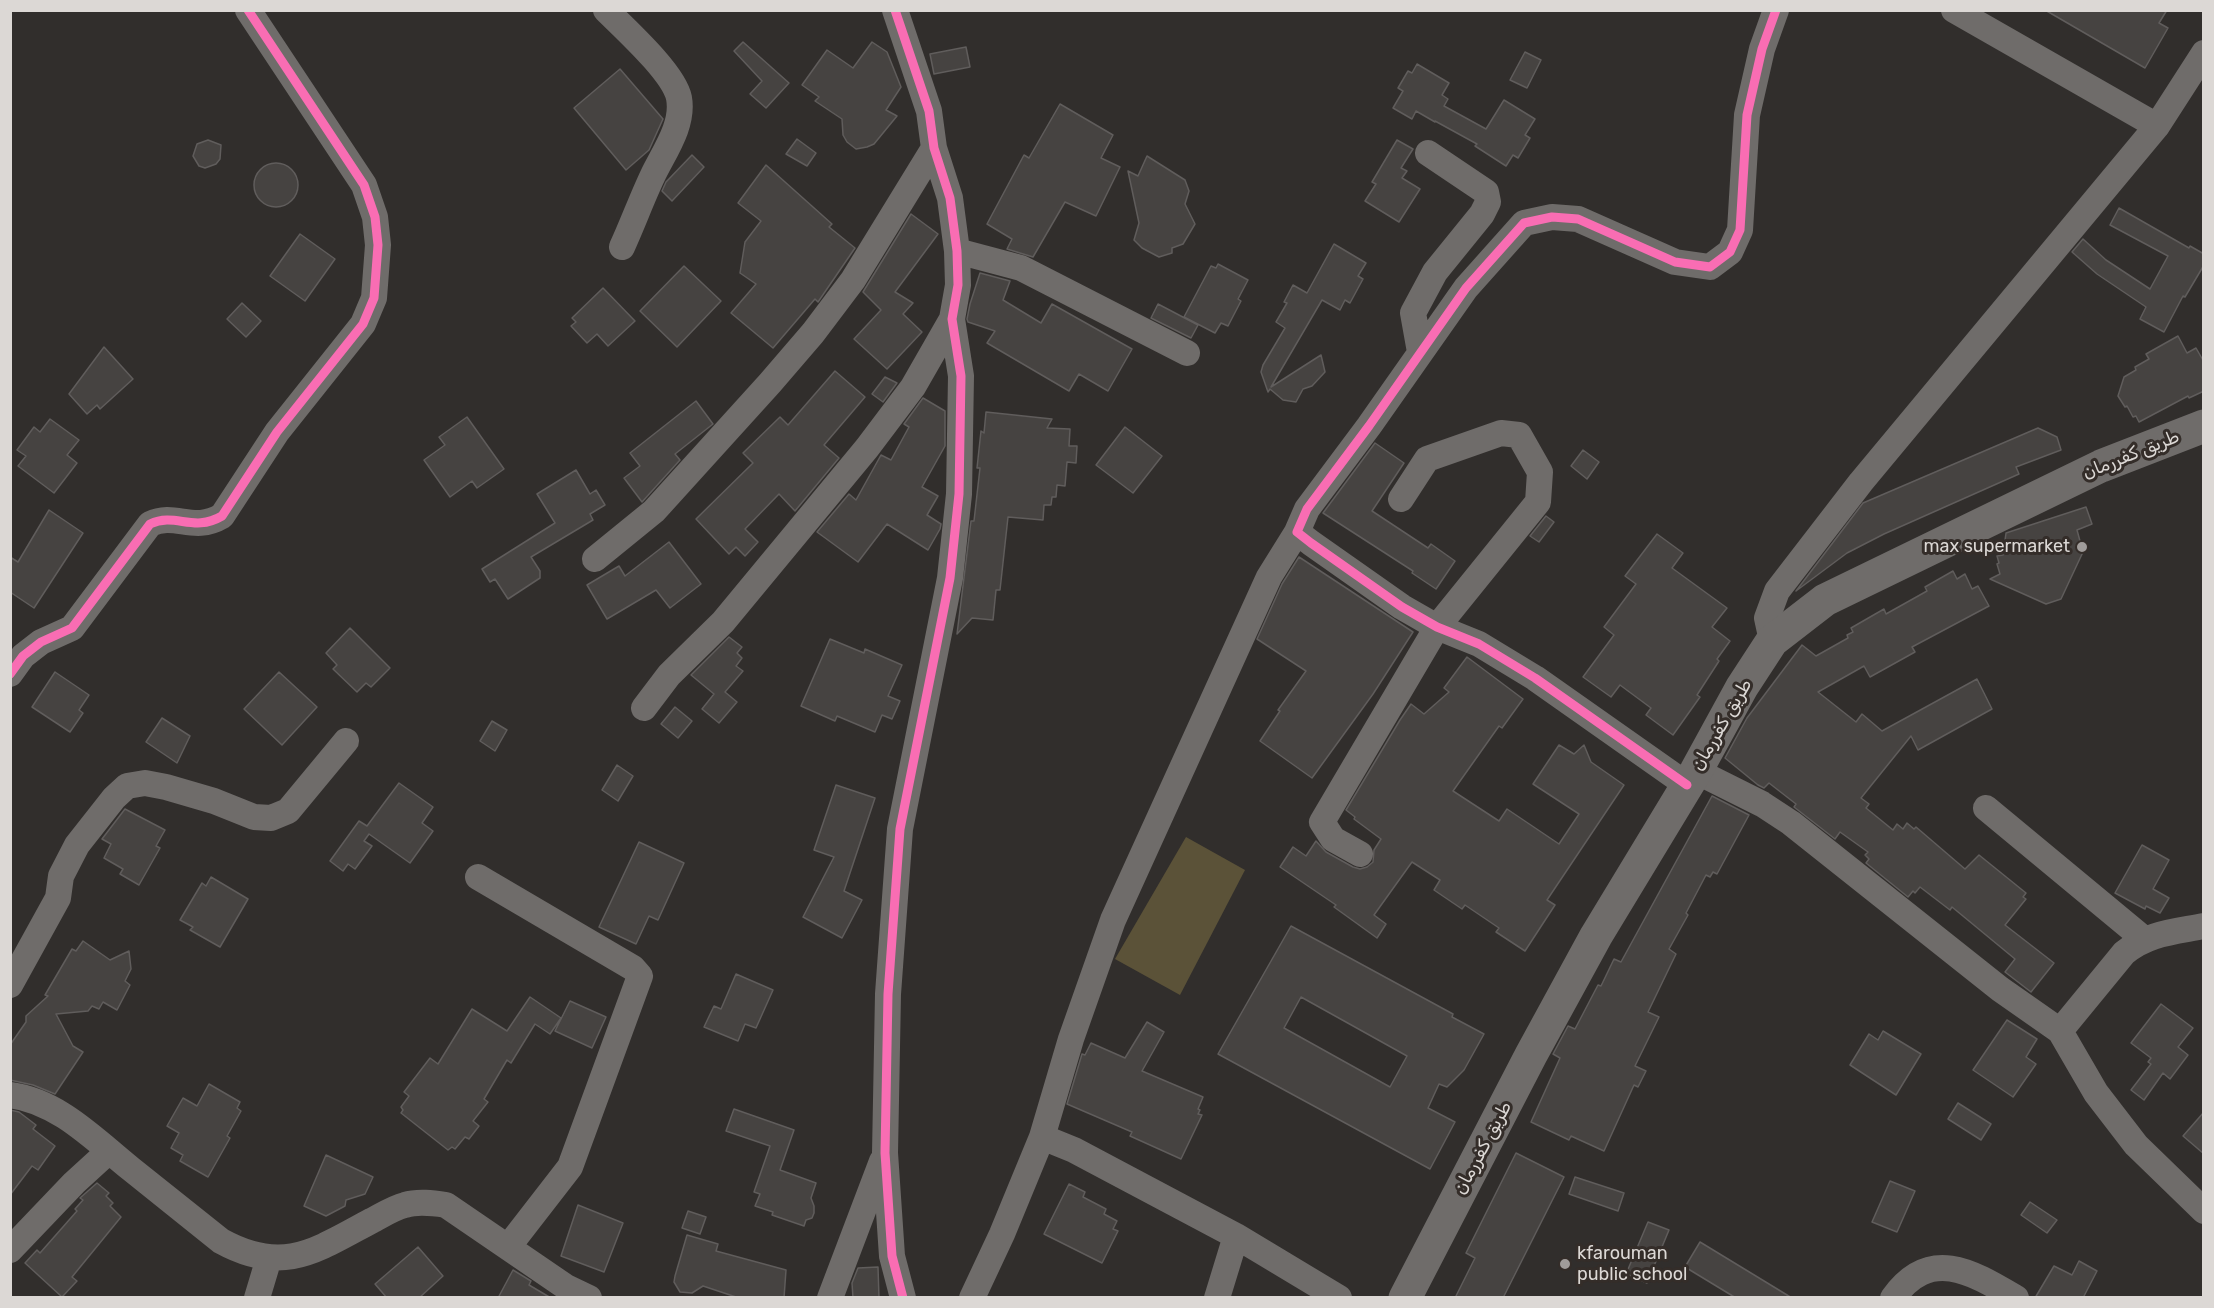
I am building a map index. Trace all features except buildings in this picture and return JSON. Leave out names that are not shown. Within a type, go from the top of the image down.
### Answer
[{"type":"main road","name":"طريق كفررمان","points":[[1405,1298],[1531,1055],[1596,936],[1692,778],[1742,687],[1772,641],[1825,600],[2101,466],[2199,433]]},
{"type":"street","points":[[10,674],[23,656],[41,642],[72,628],[150,524],[161,519],[194,524],[211,523],[222,516],[277,432],[363,324],[374,298],[378,245],[375,217],[364,185],[248,10]]},
{"type":"street","points":[[606,10],[670,78],[679,97],[674,133],[622,247]]},
{"type":"street","points":[[644,708],[669,675],[723,622],[867,447],[913,387],[952,319],[958,285],[957,251],[950,198],[934,148],[929,111],[895,10]]},
{"type":"street","points":[[972,1298],[1002,1234],[1042,1137],[1071,1039],[1113,920],[1269,577],[1298,532],[1308,509],[1370,426],[1466,288],[1524,223],[1552,217],[1578,219],[1675,262],[1710,267],[1730,252],[1740,230],[1747,115],[1753,83],[1776,10]]},
{"type":"street","points":[[1954,10],[2157,126]]},
{"type":"street","points":[[1772,641],[1767,618],[1777,591],[1783,582],[1861,482],[2157,126],[2204,53]]},
{"type":"street","points":[[595,559],[654,511],[806,341],[853,280],[934,148]]},
{"type":"street","points":[[1420,352],[1413,313],[1435,272],[1482,214],[1488,202],[1486,192],[1428,153]]},
{"type":"street","points":[[957,251],[1021,268],[1187,353]]},
{"type":"street","points":[[903,1298],[892,1256],[885,1152],[888,994],[900,830],[950,578],[959,494],[962,376],[952,319]]},
{"type":"street","points":[[1360,854],[1333,839],[1322,822],[1437,627],[1538,502],[1540,472],[1519,435],[1501,433],[1427,459],[1401,499]]},
{"type":"street","points":[[1298,532],[1402,607],[1437,627],[1479,644],[1692,778],[1762,804],[1791,823],[2000,989],[2060,1031],[2096,1093],[2136,1144],[2204,1211]]},
{"type":"street","points":[[10,985],[58,898],[61,876],[77,845],[114,798],[127,786],[144,783],[166,787],[214,801],[254,817],[271,818],[288,811],[346,741]]},
{"type":"street","points":[[1986,808],[2144,939]]},
{"type":"street","points":[[478,877],[633,968],[640,976],[570,1167],[508,1247]]},
{"type":"street","points":[[2060,1031],[2124,953],[2144,939],[2204,926]]},
{"type":"street","points":[[10,1095],[47,1106],[76,1125],[221,1241],[238,1250],[269,1258],[290,1258],[321,1248],[405,1204],[446,1205],[566,1287],[589,1298]]},
{"type":"street","points":[[1042,1137],[1074,1150],[1236,1236],[1339,1298]]},
{"type":"street","points":[[10,1250],[74,1183],[109,1151]]},
{"type":"street","points":[[830,1298],[885,1152]]},
{"type":"street","points":[[1217,1298],[1236,1236]]},
{"type":"street","points":[[257,1298],[269,1258]]},
{"type":"street","points":[[1893,1298],[1901,1286],[1919,1272],[1936,1267],[1954,1268],[1983,1278],[2016,1298]]},
{"type":"shaded area","points":[[1186,837],[1245,870],[1180,995],[1115,959]]},
{"type":"cycle path","points":[[10,674],[23,656],[41,642],[72,628],[150,524],[168,520],[202,523],[222,516],[277,432],[363,324],[374,298],[378,245],[375,217],[364,185],[248,10]]},
{"type":"cycle path","points":[[895,10],[929,111],[934,148],[950,198],[957,251],[958,285],[952,319],[961,376],[959,494],[950,578],[900,829],[888,994],[885,1153],[892,1256],[903,1298]]},
{"type":"cycle path","points":[[1687,785],[1535,678],[1479,644],[1437,627],[1402,607],[1297,532],[1307,509],[1369,426],[1466,288],[1524,223],[1552,217],[1578,219],[1675,262],[1710,267],[1730,252],[1740,230],[1747,115],[1762,49],[1776,10]]},
{"type":"place","name":"max supermarket","points":[[2082,547]]},
{"type":"place","name":"kfarouman public school","points":[[1565,1264]]}]
